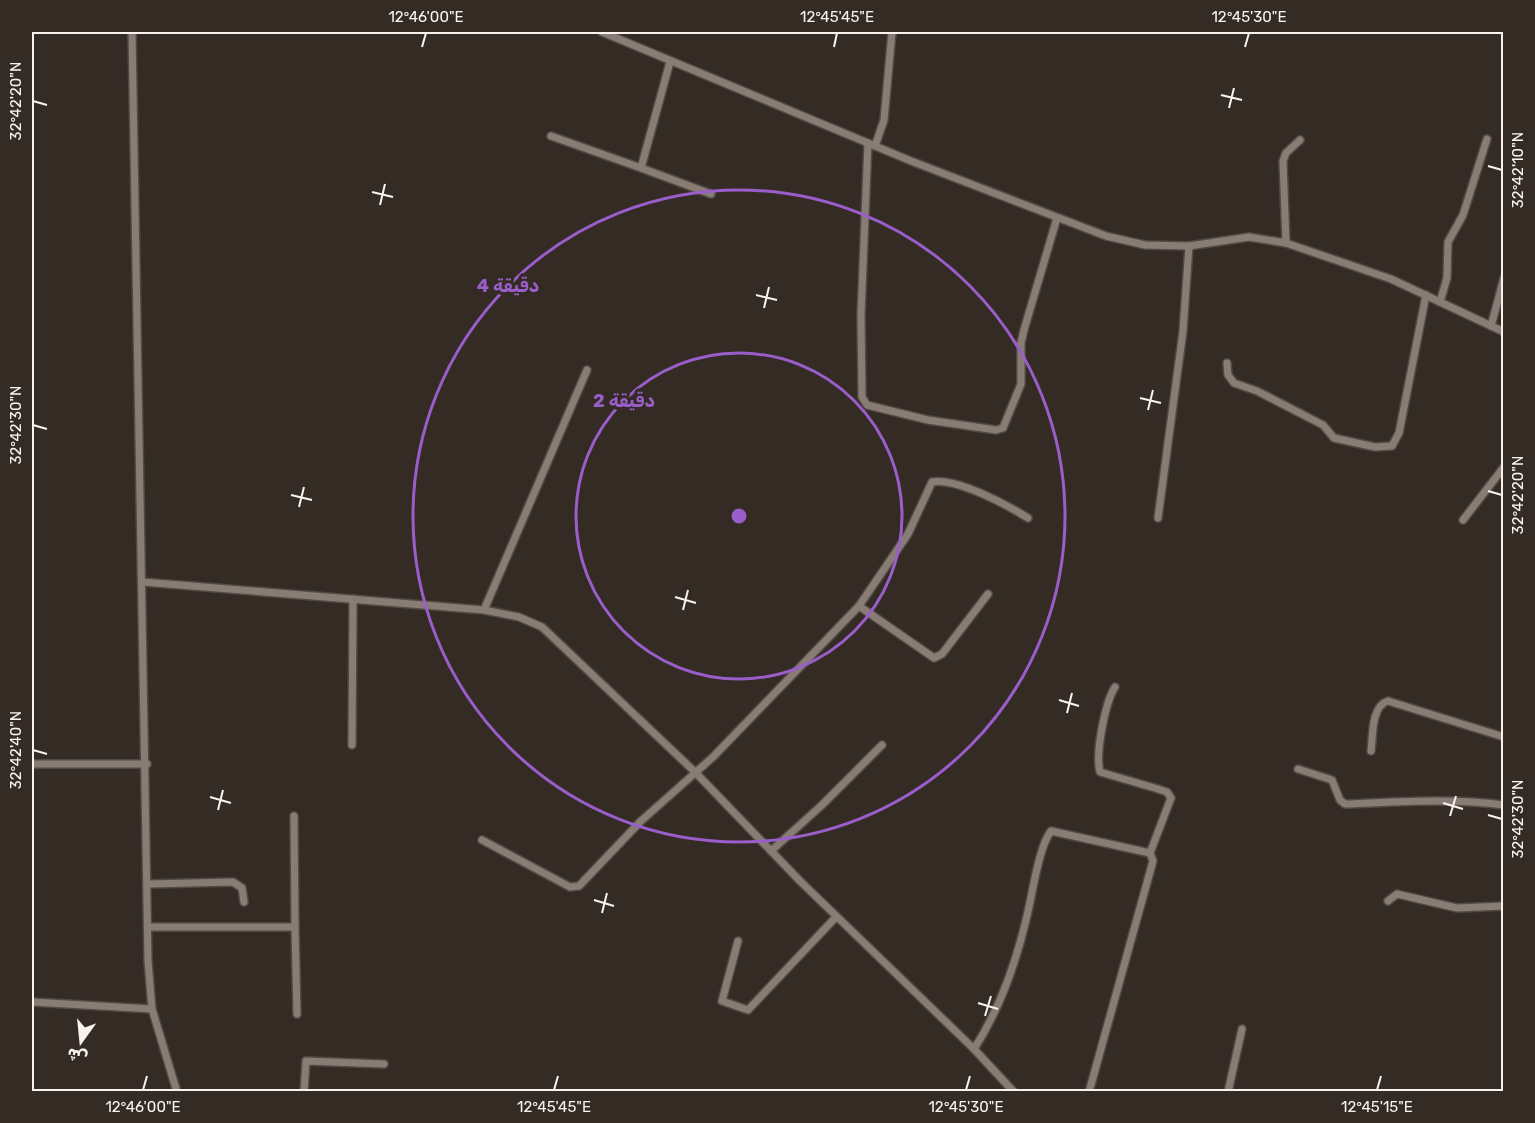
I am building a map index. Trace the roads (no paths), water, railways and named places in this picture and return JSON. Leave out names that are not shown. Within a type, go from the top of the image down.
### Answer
[{"type":"street","points":[[132,32],[147,764],[148,927],[152,1009],[177,1092]]},
{"type":"street","points":[[602,32],[872,145],[1106,236],[1145,246],[1189,246],[1249,237],[1286,243],[1390,279],[1503,332]]},
{"type":"street","points":[[892,32],[884,120],[872,145],[861,315],[862,397],[867,405],[928,420],[996,430],[1003,428],[1022,384],[1022,337],[1057,218]]},
{"type":"street","points":[[641,168],[670,62]]},
{"type":"street","points":[[551,136],[711,194]]},
{"type":"street","points":[[1440,302],[1447,278],[1448,242],[1463,215],[1487,139]]},
{"type":"street","points":[[1286,243],[1283,161],[1286,153],[1300,140]]},
{"type":"street","points":[[1158,518],[1183,332],[1189,246]]},
{"type":"street","points":[[1491,326],[1503,278]]},
{"type":"street","points":[[1227,363],[1228,375],[1234,383],[1323,425],[1334,438],[1375,447],[1392,446],[1399,433],[1425,295]]},
{"type":"street","points":[[484,610],[587,370]]},
{"type":"street","points":[[1463,520],[1503,467]]},
{"type":"street","points":[[482,840],[575,888],[859,606],[908,534],[932,482],[954,484],[994,500],[1028,518]]},
{"type":"street","points":[[143,582],[484,610],[519,617],[542,627],[694,772],[836,917],[974,1049],[1014,1092]]},
{"type":"street","points":[[859,606],[934,658],[942,654],[988,594]]},
{"type":"street","points":[[352,746],[353,599]]},
{"type":"street","points":[[1089,1092],[1118,976],[1152,861],[1150,853],[1170,796],[1158,789],[1105,775],[1099,769],[1108,706],[1115,687]]},
{"type":"street","points":[[1371,751],[1378,707],[1388,701],[1503,737]]},
{"type":"street","points":[[771,851],[822,806],[882,745]]},
{"type":"street","points":[[32,764],[147,764]]},
{"type":"street","points":[[1298,769],[1332,780],[1340,800],[1345,804],[1415,799],[1503,805]]},
{"type":"street","points":[[294,816],[297,1014]]},
{"type":"street","points":[[974,1049],[996,1011],[1011,972],[1035,877],[1051,831],[1150,853]]},
{"type":"street","points":[[148,884],[233,882],[242,888],[244,902]]},
{"type":"street","points":[[1388,902],[1394,894],[1402,894],[1457,908],[1503,906]]},
{"type":"street","points":[[738,942],[722,1000],[748,1010],[836,917]]},
{"type":"street","points":[[148,927],[295,927]]},
{"type":"street","points":[[32,1002],[152,1009]]},
{"type":"street","points":[[1228,1092],[1242,1029]]},
{"type":"street","points":[[304,1092],[306,1061],[384,1064]]}]
